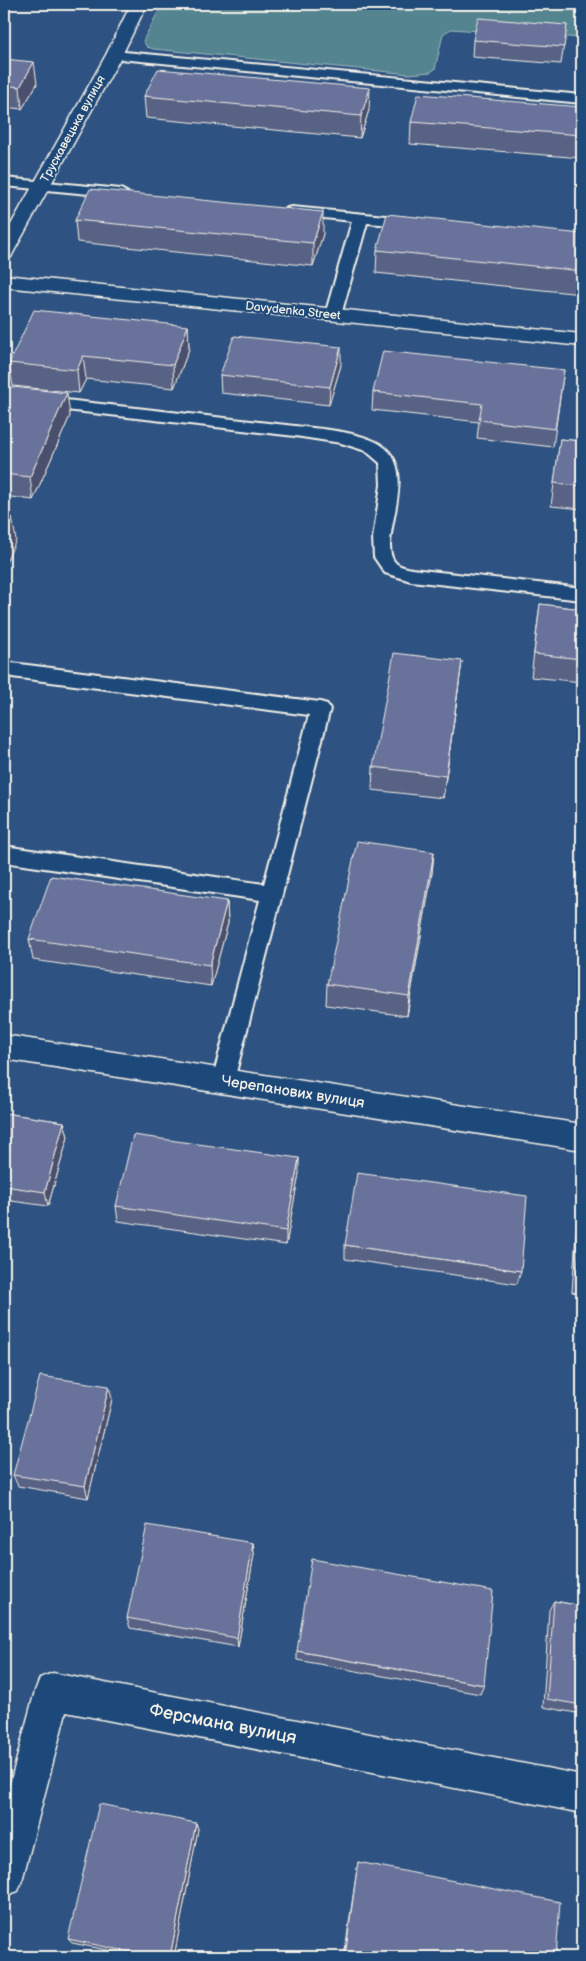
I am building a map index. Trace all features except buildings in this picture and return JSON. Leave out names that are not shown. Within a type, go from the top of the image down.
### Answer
[{"type":"street","name":"Трускавецька вулиця","points":[[4,253],[114,55],[139,4]]},
{"type":"street","name":"Davydenka Street","points":[[4,281],[582,340]]},
{"type":"street","name":"Черепанових вулиця","points":[[4,1047],[582,1137]]},
{"type":"street","name":"Ферсмана вулиця","points":[[4,1877],[53,1691],[582,1794]]},
{"type":"lane","points":[[114,55],[582,99]]},
{"type":"lane","points":[[4,182],[136,195]]},
{"type":"lane","points":[[273,209],[428,224]]},
{"type":"lane","points":[[333,315],[361,217]]},
{"type":"lane","points":[[4,398],[295,431],[343,438],[372,447],[388,462],[390,485],[382,538],[383,557],[391,569],[411,575],[582,594]]},
{"type":"lane","points":[[4,669],[320,710],[224,1081]]},
{"type":"lane","points":[[4,854],[272,894]]},
{"type":"green space","points":[[162,4],[582,4],[582,38],[451,29],[443,34],[435,69],[431,72],[410,74],[147,47],[143,41]]}]
